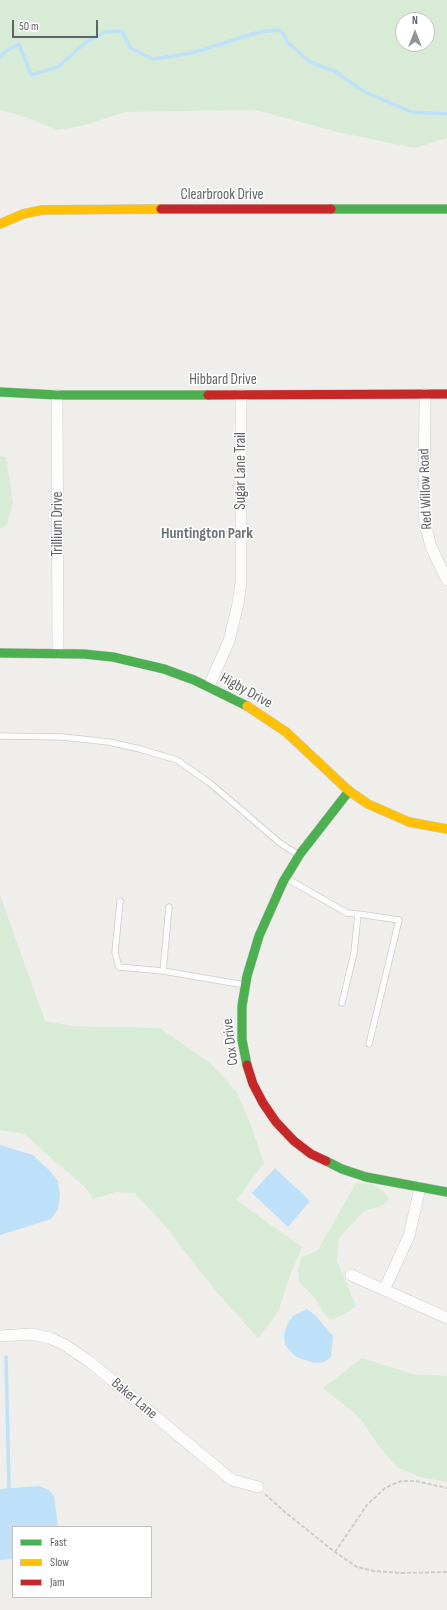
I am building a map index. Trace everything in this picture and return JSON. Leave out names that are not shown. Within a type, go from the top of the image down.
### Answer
[{"type":"street","name":"Clearbrook Drive","points":[[0,224],[23,214],[42,210],[61,209],[447,209]]},
{"type":"street","name":"Hibbard Drive","points":[[0,392],[57,395],[447,394]]},
{"type":"street","name":"Red Willow Road","points":[[425,394],[424,508],[433,552],[447,580]]},
{"type":"street","name":"Trillium Drive","points":[[57,395],[58,653]]},
{"type":"street","name":"Sugar Lane Trail","points":[[209,686],[230,635],[238,604],[241,581],[241,395]]},
{"type":"street","name":"Higby Drive","points":[[0,654],[84,654],[132,661],[164,669],[209,686],[259,713],[286,732],[349,791],[368,804],[409,822],[434,828],[447,829]]},
{"type":"street","name":"Cox Drive","points":[[349,791],[299,856],[273,903],[260,936],[246,985],[241,1016],[242,1040],[246,1063],[253,1084],[276,1122],[294,1141],[322,1160],[366,1177],[447,1192]]},
{"type":"street","points":[[384,1290],[409,1236],[420,1188]]},
{"type":"street","points":[[351,1275],[447,1318]]},
{"type":"street","name":"Baker Lane","points":[[0,1336],[31,1334],[50,1338],[65,1345],[90,1362],[232,1480],[258,1488]]},
{"type":"lane","points":[[0,736],[62,737],[109,742],[140,748],[177,760],[211,784],[280,843],[299,856]]},
{"type":"lane","points":[[286,878],[346,914],[358,914],[400,920],[369,1044]]},
{"type":"lane","points":[[120,901],[115,953],[119,967],[163,971],[246,985]]},
{"type":"lane","points":[[163,971],[169,907]]},
{"type":"lane","points":[[342,1004],[354,953],[358,914]]},
{"type":"path","points":[[335,1552],[367,1505],[385,1488],[401,1481],[416,1481],[447,1488]]},
{"type":"path","points":[[258,1488],[286,1513],[335,1552],[357,1567],[374,1571],[402,1573],[447,1572]]},
{"type":"green space","points":[[0,0],[447,0],[447,138],[415,148],[342,133],[255,110],[125,112],[85,125],[58,130],[25,117],[0,110]]},
{"type":"green space","points":[[0,456],[6,457],[13,503],[6,526],[0,528]]},
{"type":"green space","points":[[0,895],[45,1021],[72,1026],[160,1028],[210,1063],[237,1092],[264,1163],[236,1200],[302,1247],[289,1278],[278,1312],[258,1338],[215,1290],[165,1226],[135,1193],[116,1192],[93,1199],[86,1188],[24,1134],[0,1130]]},
{"type":"green space","points":[[356,1183],[371,1184],[383,1191],[389,1200],[381,1206],[364,1211],[339,1238],[337,1261],[356,1306],[346,1313],[331,1320],[324,1314],[315,1298],[299,1282],[298,1269],[302,1257],[318,1250]]},
{"type":"green space","points":[[362,1358],[412,1374],[447,1376],[447,1482],[420,1477],[397,1467],[379,1446],[359,1417],[323,1388]]},
{"type":"water","points":[[0,1145],[33,1155],[58,1181],[60,1195],[58,1209],[51,1219],[0,1235]]},
{"type":"water","points":[[275,1168],[310,1201],[288,1227],[252,1193]]},
{"type":"water","points":[[307,1309],[316,1316],[333,1336],[331,1357],[324,1362],[314,1363],[296,1357],[285,1345],[284,1334],[288,1323],[293,1316]]},
{"type":"water","points":[[40,1486],[50,1491],[54,1496],[58,1526],[12,1526],[12,1559],[0,1560],[0,1489]]},
{"type":"waterway","points":[[0,57],[6,51],[19,44],[31,75],[58,67],[86,42],[105,32],[122,31],[130,48],[153,59],[192,53],[259,32],[279,30],[285,36],[287,42],[310,62],[334,71],[363,91],[411,112],[447,114]]},
{"type":"waterway","points":[[6,1357],[9,1488]]},
{"type":"traffic: fast","points":[[331,209],[447,209]]},
{"type":"traffic: fast","points":[[0,392],[57,395],[208,395]]},
{"type":"traffic: fast","points":[[0,653],[84,654],[113,657],[164,669],[194,680],[247,706]]},
{"type":"traffic: fast","points":[[247,1065],[242,1040],[242,1006],[247,976],[259,936],[283,882],[300,854],[349,791]]},
{"type":"traffic: fast","points":[[326,1161],[342,1169],[366,1177],[447,1192]]},
{"type":"traffic: slow","points":[[0,224],[23,214],[42,210],[161,209]]},
{"type":"traffic: slow","points":[[247,706],[286,732],[349,791],[368,804],[409,822],[447,829]]},
{"type":"traffic: jam","points":[[161,209],[331,209]]},
{"type":"traffic: jam","points":[[208,395],[447,394]]},
{"type":"traffic: jam","points":[[247,1065],[253,1084],[263,1103],[276,1122],[294,1141],[311,1154],[326,1161]]},
{"type":"district","name":"Huntington Park","points":[[207,534]]}]
